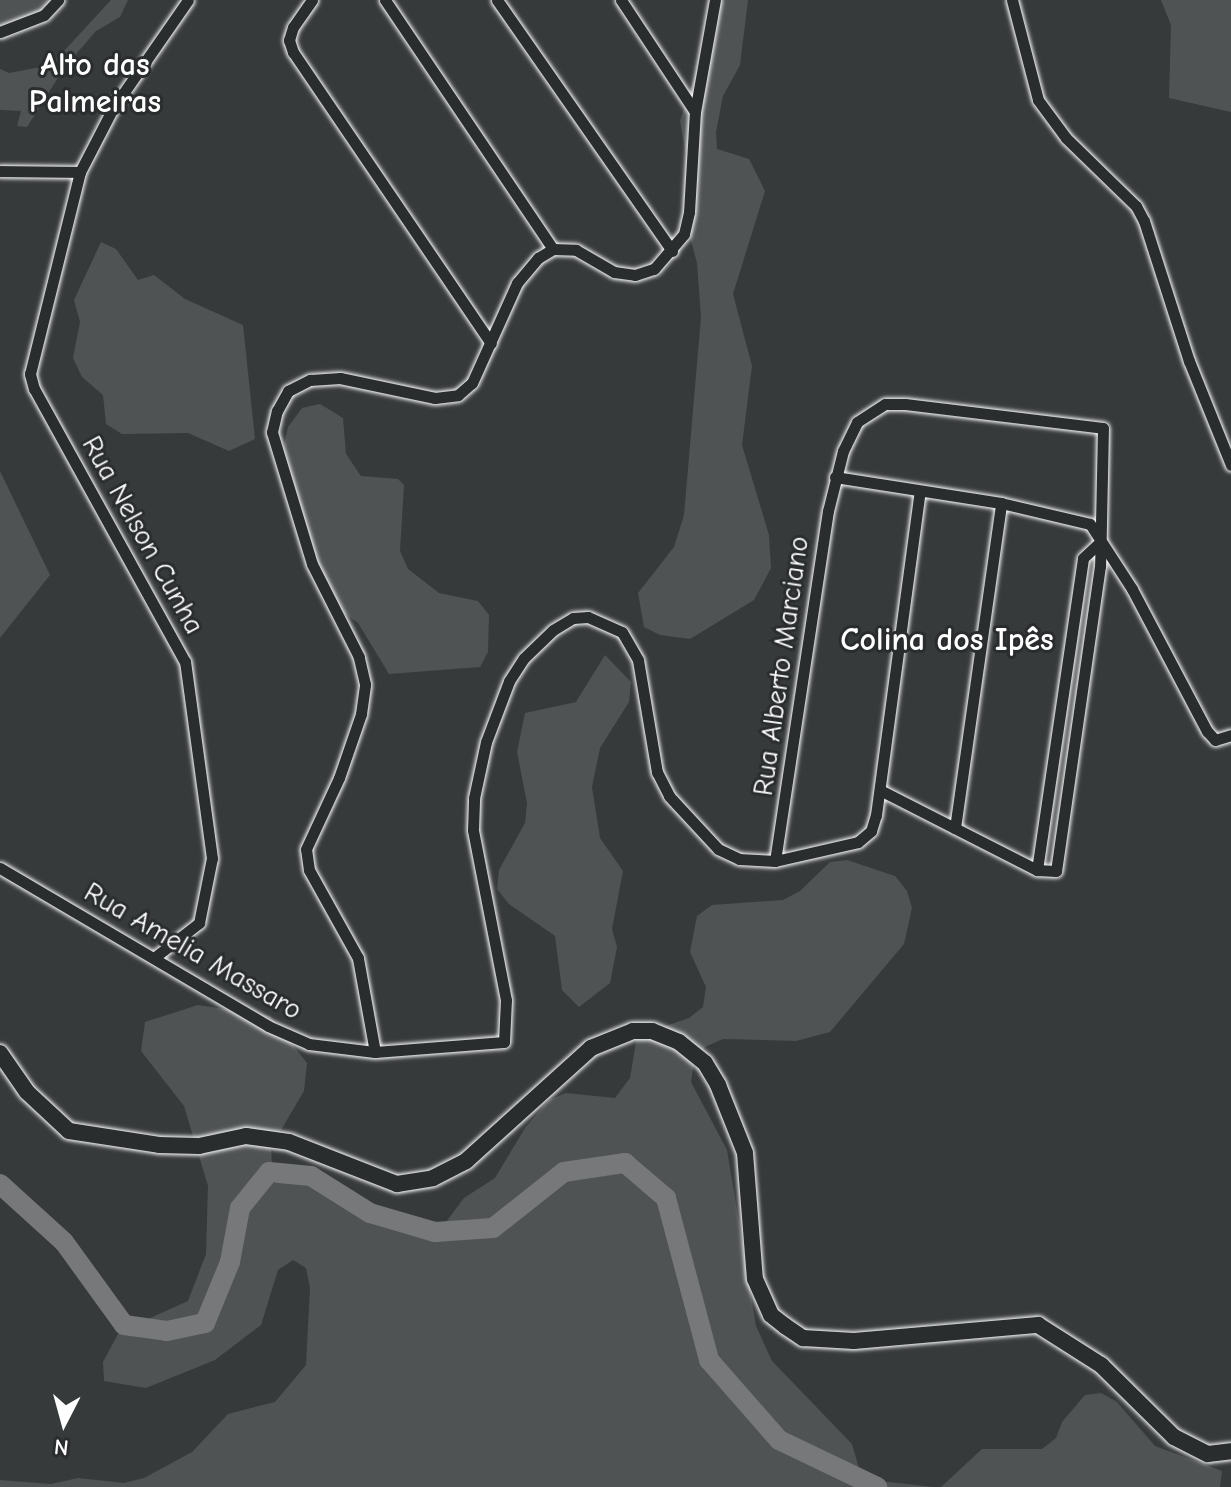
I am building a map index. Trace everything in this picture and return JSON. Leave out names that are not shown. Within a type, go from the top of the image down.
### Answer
[{"type":"street","points":[[0,32],[44,15],[58,0]]},
{"type":"street","points":[[0,171],[80,172],[113,108],[188,0]]},
{"type":"street","points":[[312,0],[293,27],[289,40],[293,52],[491,343]]},
{"type":"street","points":[[385,0],[553,249]]},
{"type":"street","points":[[497,0],[672,251]]},
{"type":"street","points":[[621,0],[695,112]]},
{"type":"street","points":[[375,1052],[358,958],[309,870],[306,849],[352,740],[365,684],[359,657],[312,564],[272,432],[288,391],[310,380],[340,378],[435,398],[458,395],[472,383],[517,283],[538,258],[553,249],[576,250],[614,272],[635,275],[654,269],[672,251],[689,212],[695,112],[715,0]]},
{"type":"street","points":[[1012,0],[1038,100],[1066,138],[1136,206],[1144,221],[1189,361],[1231,465]]},
{"type":"street","name":"Rua Nelson Cunha","points":[[80,172],[32,358],[34,389],[172,631],[188,674],[212,858],[199,923],[155,957]]},
{"type":"street","name":"Rua Alberto Marciano","points":[[775,861],[835,477],[857,422],[885,404],[1099,427],[1106,435],[1098,544],[1100,566],[1056,871],[1037,870]]},
{"type":"street","points":[[835,477],[1001,503],[1081,519],[1090,524],[1098,544],[1132,589],[1207,731],[1215,740],[1228,737]]},
{"type":"street","points":[[775,861],[858,842],[871,831],[880,790],[920,491]]},
{"type":"street","points":[[955,828],[1001,503]]},
{"type":"street","points":[[880,790],[1037,870],[1083,558],[1098,544]]},
{"type":"street","name":"Rua Amelia Massaro","points":[[0,868],[268,1026],[309,1044],[375,1052],[504,1042],[506,1000],[473,830],[486,742],[509,681],[524,658],[553,630],[573,618],[602,621],[634,645],[657,772],[669,796],[718,849],[739,859],[775,861]]},
{"type":"street","points":[[0,1053],[27,1092],[69,1131],[117,1142],[159,1145],[199,1146],[246,1136],[289,1142],[397,1184],[433,1178],[466,1161],[591,1048],[633,1031],[652,1031],[679,1042],[705,1063],[718,1085],[745,1153],[755,1279],[771,1315],[785,1326],[803,1338],[854,1341],[1038,1325],[1101,1365],[1174,1437],[1208,1454],[1231,1451]]},
{"type":"shaded area","points":[[0,0],[51,0],[40,12],[0,29]]},
{"type":"shaded area","points":[[111,0],[128,0],[120,17],[96,31],[64,68],[27,127],[17,126],[21,111],[0,110],[0,69],[9,73],[51,65]]},
{"type":"shaded area","points":[[711,0],[748,0],[740,65],[723,96],[716,132],[717,149],[749,159],[765,191],[733,294],[752,366],[742,445],[769,535],[771,568],[754,600],[690,639],[660,635],[644,627],[638,593],[674,547],[684,515],[701,317],[697,263],[683,211],[686,155],[680,121],[707,38]]},
{"type":"shaded area","points":[[1161,0],[1231,0],[1231,112],[1169,98],[1171,25]]},
{"type":"shaded area","points":[[101,242],[116,249],[138,280],[154,275],[185,299],[243,325],[255,439],[229,451],[188,433],[122,434],[106,424],[103,395],[82,377],[73,358],[80,322],[74,300]]},
{"type":"shaded area","points":[[320,404],[343,418],[346,454],[361,476],[398,479],[404,485],[400,551],[408,569],[439,593],[478,601],[489,615],[488,652],[480,667],[389,674],[358,623],[339,609],[319,571],[280,463],[288,427],[302,408]]},
{"type":"shaded area","points":[[0,471],[50,575],[0,638]]},
{"type":"shaded area","points":[[605,655],[631,682],[629,702],[600,748],[592,787],[600,838],[623,871],[612,929],[617,947],[610,983],[579,1007],[562,990],[555,936],[509,904],[497,889],[499,870],[525,823],[527,803],[517,752],[525,713],[576,702]]},
{"type":"shaded area","points":[[847,860],[895,876],[907,891],[912,908],[904,944],[830,1032],[796,1041],[723,1039],[705,1047],[694,1062],[691,1082],[727,1150],[756,1326],[772,1361],[852,1444],[862,1479],[934,1487],[0,1487],[0,1480],[51,1484],[78,1478],[124,1483],[144,1478],[192,1452],[228,1414],[275,1402],[306,1365],[310,1288],[306,1268],[293,1260],[278,1270],[261,1325],[215,1360],[146,1388],[104,1381],[103,1362],[119,1332],[188,1301],[206,1254],[208,1186],[184,1106],[141,1051],[145,1022],[198,1005],[270,1016],[307,1063],[304,1091],[271,1147],[273,1183],[309,1178],[338,1183],[396,1230],[423,1233],[443,1226],[464,1198],[495,1178],[525,1128],[549,1100],[566,1093],[615,1098],[630,1078],[637,1036],[689,1018],[703,1007],[706,987],[690,952],[697,916],[712,905],[783,900],[800,891],[830,862]]},
{"type":"shaded area","points":[[1101,1393],[1117,1402],[1155,1446],[1222,1471],[1220,1487],[941,1487],[982,1449],[1042,1449],[1056,1438],[1062,1422],[1085,1395]]},
{"type":"waterway","points":[[0,1184],[64,1242],[124,1325],[167,1331],[205,1323],[230,1262],[240,1208],[269,1172],[311,1176],[370,1213],[435,1232],[493,1228],[564,1172],[625,1163],[666,1198],[709,1360],[779,1440],[877,1487]]},
{"type":"district","name":"Alto das Palmeiras","points":[[95,84]]},
{"type":"district","name":"Colina dos Ipês","points":[[947,640]]}]
